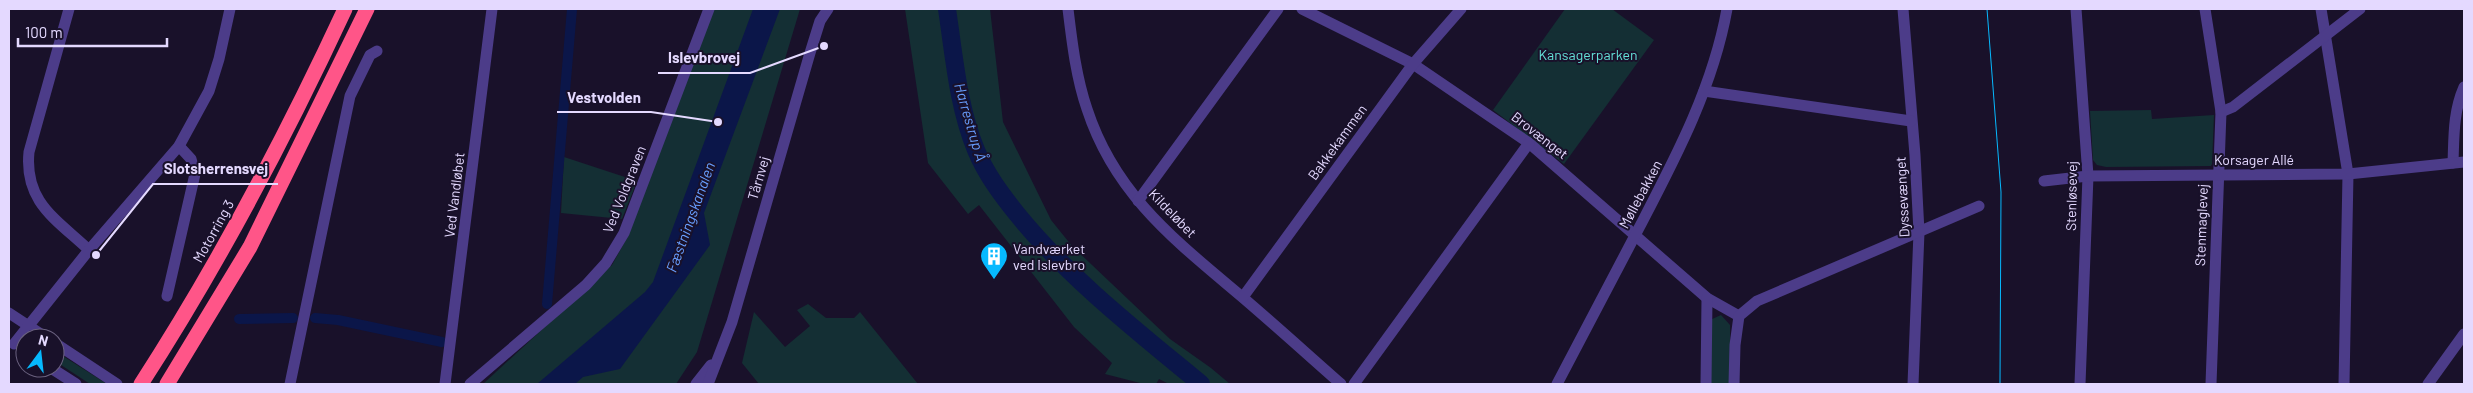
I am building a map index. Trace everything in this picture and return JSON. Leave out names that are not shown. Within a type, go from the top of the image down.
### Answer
[{"type":"highway","name":"Motorring 3","points":[[141,384],[230,236],[304,98],[345,9]]},
{"type":"highway","points":[[170,379],[250,247],[322,105],[367,9]]},
{"type":"street","points":[[68,9],[29,152],[27,169],[34,195],[90,250]]},
{"type":"street","points":[[12,342],[179,146],[208,90],[219,59],[230,9]]},
{"type":"street","name":"Ved Vandløbet","points":[[446,384],[492,9]]},
{"type":"street","name":"Ved Voldgraven","points":[[470,384],[557,312],[606,263],[624,233],[709,9]]},
{"type":"street","name":"Tårnvej","points":[[708,384],[732,322],[820,21],[828,9]]},
{"type":"street","name":"Kildeløbet","points":[[1068,9],[1074,57],[1087,110],[1116,171],[1138,201],[1167,233],[1341,384]]},
{"type":"street","points":[[1138,201],[1278,9]]},
{"type":"street","name":"Brovænget","points":[[1302,9],[1413,64],[1529,143],[1707,298],[1738,316]]},
{"type":"street","name":"Bakkekammen","points":[[1243,297],[1413,64],[1461,9]]},
{"type":"street","name":"Møllebakken","points":[[1556,384],[1682,147],[1704,91],[1723,32],[1727,9]]},
{"type":"street","name":"Dyssevænget","points":[[1902,9],[1919,232],[1913,384]]},
{"type":"street","name":"Stenløsevej","points":[[2076,9],[2088,176],[2080,384]]},
{"type":"street","name":"Stenmaglevej","points":[[2205,9],[2221,112],[2211,384]]},
{"type":"street","points":[[2321,9],[2348,174],[2342,373],[2344,384]]},
{"type":"street","points":[[2221,112],[2233,107],[2360,9]]},
{"type":"street","points":[[290,384],[350,96],[370,55],[377,51]]},
{"type":"street","points":[[2459,163],[2454,124],[2458,100],[2464,87]]},
{"type":"street","points":[[1704,91],[1911,120]]},
{"type":"street","points":[[1354,384],[1529,143]]},
{"type":"street","points":[[167,296],[195,174],[191,159],[179,146]]},
{"type":"street","name":"Korsager Allé","points":[[2044,181],[2088,176],[2348,174],[2459,163]]},
{"type":"street","points":[[1734,384],[1738,316],[1756,301],[1978,206]]},
{"type":"street","points":[[1706,384],[1707,298]]},
{"type":"street","points":[[9,313],[32,328]]},
{"type":"street","points":[[2428,384],[2464,334]]},
{"type":"street","points":[[65,350],[117,384]]},
{"type":"street","name":"Tårnvej","points":[[696,384],[718,355]]},
{"type":"street","points":[[65,377],[76,384]]},
{"type":"green space","points":[[713,9],[800,9],[697,352],[676,384],[483,384],[612,265],[628,236]]},
{"type":"green space","points":[[905,9],[990,9],[1003,122],[1051,220],[1072,246],[1170,339],[1230,384],[1169,384],[1159,379],[1156,384],[1144,384],[1105,374],[1112,363],[1074,327],[979,205],[968,214],[928,163]]},
{"type":"green space","name":"Kansagerparken","points":[[1565,9],[1612,9],[1654,40],[1564,164],[1493,110]]},
{"type":"green space","points":[[2151,110],[2152,119],[2214,115],[2211,166],[2106,167],[2097,165],[2093,160],[2090,111]]},
{"type":"green space","points":[[564,157],[637,181],[622,219],[561,213]]},
{"type":"green space","points":[[808,304],[826,318],[854,318],[860,312],[918,384],[759,384],[742,363],[754,312],[785,347],[810,326],[797,310]]},
{"type":"green space","points":[[1721,315],[1730,325],[1730,384],[1709,384],[1710,320]]},
{"type":"green space","points":[[65,357],[107,384],[90,384],[65,368]]},
{"type":"water","name":"Fæstningskanalen","points":[[753,9],[780,9],[704,213],[710,245],[620,369],[583,377],[575,384],[537,384],[645,292],[653,282]]},
{"type":"waterway","points":[[547,304],[572,9]]},
{"type":"waterway","name":"Harrestrup Å","points":[[947,9],[957,81],[965,116],[976,150],[994,183],[1017,214],[1059,261],[1105,304],[1201,384]]},
{"type":"waterway","points":[[239,319],[293,318]]},
{"type":"waterway","points":[[315,318],[338,320],[442,342]]},
{"type":"tram line","points":[[1987,9],[2001,192],[2000,384]]},
{"type":"place","name":"Islevbrovej","points":[[824,46]]},
{"type":"place","name":"Vestvolden","points":[[718,122]]},
{"type":"place","name":"Slotsherrensvej","points":[[96,255]]},
{"type":"place","name":"Vandværket ved Islevbro","points":[[994,280]]}]
